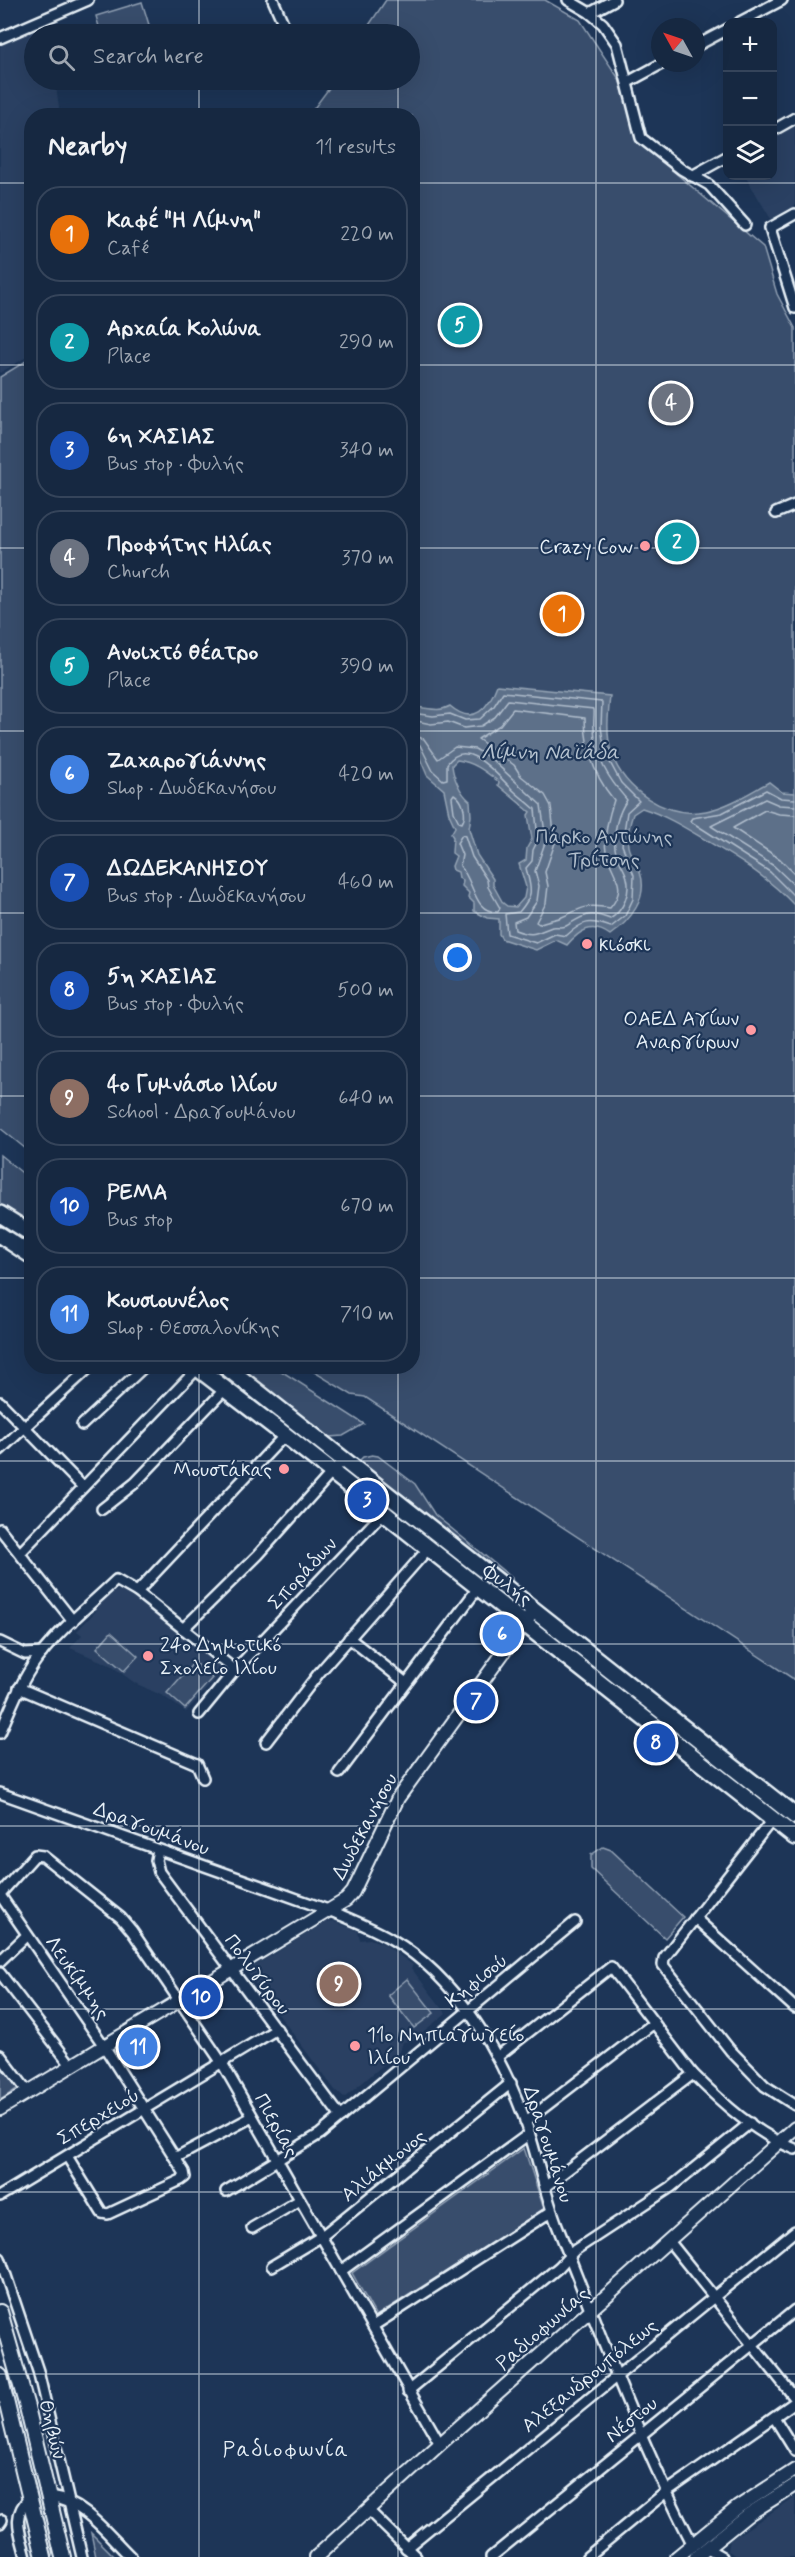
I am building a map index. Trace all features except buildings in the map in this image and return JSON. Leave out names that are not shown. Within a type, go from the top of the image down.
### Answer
[{"type":"main road","points":[[0,1214],[24,1229]]},
{"type":"main road","points":[[1,1237],[24,1251]]},
{"type":"main road","name":"Φυλής","points":[[207,1374],[795,1837]]},
{"type":"main road","name":"Φυλής","points":[[235,1374],[795,1816]]},
{"type":"main road","name":"Θηβών","points":[[0,2312],[50,2497],[63,2557]]},
{"type":"main road","name":"Θηβών","points":[[0,2376],[4,2414],[30,2498],[44,2557]]},
{"type":"street","points":[[60,0],[64,10]]},
{"type":"street","points":[[32,24],[88,0]]},
{"type":"street","points":[[273,0],[284,24]]},
{"type":"street","points":[[568,0],[603,24],[617,44],[641,138],[715,190],[745,225]]},
{"type":"street","points":[[590,13],[614,0]]},
{"type":"street","points":[[748,18],[783,0]]},
{"type":"street","points":[[0,38],[24,28]]},
{"type":"street","points":[[705,41],[723,32]]},
{"type":"street","points":[[628,82],[651,70]]},
{"type":"street","points":[[777,128],[795,118]]},
{"type":"street","points":[[692,176],[723,159]]},
{"type":"street","points":[[795,214],[770,228],[792,290],[795,308]]},
{"type":"street","points":[[776,513],[795,505]]},
{"type":"street","points":[[0,1450],[83,1374]]},
{"type":"street","points":[[82,1425],[136,1374]]},
{"type":"street","points":[[20,1553],[190,1374]]},
{"type":"street","points":[[102,1509],[135,1483],[226,1388]]},
{"type":"street","points":[[0,1402],[83,1486]]},
{"type":"street","points":[[137,1592],[285,1435]]},
{"type":"street","points":[[183,1629],[258,1555],[343,1460]]},
{"type":"street","name":"Σποράδων","points":[[200,1714],[235,1670],[383,1513]]},
{"type":"street","points":[[0,1529],[73,1621]]},
{"type":"street","points":[[266,1742],[349,1638],[428,1549]]},
{"type":"street","points":[[0,1733],[19,1689],[40,1656],[117,1580],[137,1592],[235,1670]]},
{"type":"street","points":[[339,1773],[478,1588]]},
{"type":"street","name":"Δωδεκανήσου","points":[[0,2109],[346,1900],[353,1892],[395,1803],[414,1773],[534,1611]]},
{"type":"street","points":[[349,1638],[406,1683]]},
{"type":"street","points":[[0,1642],[25,1654],[40,1656]]},
{"type":"street","points":[[19,1689],[197,1764],[203,1778]]},
{"type":"street","name":"Δραγουμάνου","points":[[0,1793],[331,1911],[369,1927],[412,1953],[433,1971],[467,2011],[511,2083],[546,2186],[552,2211],[591,2311],[666,2492],[692,2543]]},
{"type":"street","points":[[772,1820],[694,1918],[664,1958],[663,1965],[730,2050],[765,2086],[795,2105]]},
{"type":"street","name":"Πολυγύρου","points":[[158,1850],[156,1860],[159,1872],[341,2117]]},
{"type":"street","name":"Πιερίας","points":[[0,1895],[35,1855],[43,1856],[121,1918],[132,1931],[222,2063],[440,2444]]},
{"type":"street","name":"Λευκίμμης","points":[[0,1895],[104,2046],[185,2177],[182,2181],[108,2214],[102,2213],[96,2207],[67,2156]]},
{"type":"street","points":[[694,1918],[795,2008]]},
{"type":"street","name":"Κηφισού","points":[[226,2191],[277,2162],[341,2117],[575,1922]]},
{"type":"street","points":[[0,1961],[27,1935]]},
{"type":"street","points":[[497,2057],[611,1967],[693,2074],[750,2123],[778,2143],[795,2149]]},
{"type":"street","points":[[0,1973],[72,2065]]},
{"type":"street","points":[[525,2122],[654,2023]]},
{"type":"street","name":"Σπερχειού","points":[[0,2196],[277,2029]]},
{"type":"street","points":[[0,2055],[28,2092]]},
{"type":"street","points":[[546,2186],[693,2074]]},
{"type":"street","name":"Αλιάκμονος","points":[[272,2266],[322,2236],[511,2083]]},
{"type":"street","points":[[175,2158],[252,2116]]},
{"type":"street","points":[[408,2391],[569,2255],[649,2203],[750,2123]]},
{"type":"street","name":"Ραδιοφωνίας","points":[[316,2557],[795,2128]]},
{"type":"street","points":[[341,2271],[529,2134]]},
{"type":"street","points":[[252,2228],[300,2200]]},
{"type":"street","points":[[373,2326],[552,2211]]},
{"type":"street","name":"Αλεξανδρουπόλεως","points":[[406,2548],[795,2230]]},
{"type":"street","points":[[587,2557],[666,2492],[795,2400],[669,2241]]},
{"type":"street","points":[[0,2258],[39,2371],[82,2557]]},
{"type":"street","name":"Νέστου","points":[[491,2557],[795,2310]]},
{"type":"street","points":[[774,2417],[795,2451]]},
{"type":"street","points":[[677,2557],[738,2506],[795,2470]]},
{"type":"street","points":[[696,2557],[749,2514],[795,2485]]},
{"type":"street","points":[[50,2497],[71,2502],[82,2509],[131,2557]]},
{"type":"street","points":[[26,2557],[17,2514],[21,2506],[30,2498]]},
{"type":"street","points":[[368,2510],[416,2557]]},
{"type":"street","points":[[706,2548],[722,2557]]},
{"type":"shaded area","points":[[24,33],[24,90],[56,90],[59,108],[24,108],[24,358],[0,373],[0,44]]},
{"type":"shaded area","points":[[795,125],[795,206],[771,219],[747,180],[777,180],[777,136]]},
{"type":"shaded area","name":"24ο Δημοτικό Σχολείο Ιλίου","points":[[123,1589],[220,1667],[221,1673],[186,1712],[163,1696],[135,1683],[110,1665],[70,1648],[82,1635],[77,1631],[96,1611],[98,1602],[108,1594]]},
{"type":"shaded area","points":[[333,1921],[358,1931],[360,1940],[370,1939],[384,1944],[413,1965],[411,1968],[446,2013],[412,2041],[403,2042],[400,2051],[344,2098],[335,2090],[246,1971],[326,1922]]},
{"type":"shaded area","points":[[795,2497],[795,2557],[739,2557],[728,2551],[730,2540]]},
{"type":"green space","name":"Πάρκο Αντώνης Τρίτσης","points":[[386,0],[545,0],[580,20],[619,79],[639,142],[763,247],[777,294],[795,328],[795,1680],[365,1397],[352,1395],[318,1374],[420,1374],[420,108],[314,108],[328,90],[420,90],[420,24],[370,24]]},
{"type":"green space","points":[[142,2],[149,24],[98,24],[96,16]]},
{"type":"green space","points":[[24,362],[24,1147],[0,1128],[0,377]]},
{"type":"green space","points":[[0,1155],[24,1174],[24,1220],[0,1205]]},
{"type":"green space","points":[[247,1374],[286,1374],[364,1424],[343,1436],[329,1437]]},
{"type":"green space","points":[[378,1456],[415,1484],[435,1515],[512,1578],[513,1584],[359,1461],[363,1457]]},
{"type":"green space","points":[[111,1632],[138,1656],[124,1671],[97,1648]]},
{"type":"green space","points":[[194,1662],[212,1678],[185,1709],[167,1693]]},
{"type":"green space","points":[[603,1847],[611,1850],[683,1917],[665,1938],[591,1869],[591,1855]]},
{"type":"green space","points":[[407,1979],[434,2013],[414,2028],[388,1995]]},
{"type":"green space","points":[[0,2065],[18,2088],[0,2100]]},
{"type":"green space","points":[[524,2148],[544,2209],[376,2316],[352,2273]]},
{"type":"green space","points":[[91,2533],[115,2557],[96,2557]]},
{"type":"water","name":"Λίμνη Ναϊάδα","points":[[497,685],[610,696],[608,738],[617,765],[636,789],[661,806],[691,812],[706,811],[730,803],[769,782],[782,792],[795,793],[795,906],[765,879],[733,856],[677,823],[642,808],[633,814],[628,846],[640,872],[642,891],[636,908],[624,923],[610,935],[592,928],[577,935],[567,945],[556,940],[536,950],[502,939],[499,934],[499,919],[487,918],[474,911],[474,903],[462,886],[463,881],[459,878],[458,872],[453,870],[452,866],[456,856],[452,853],[453,837],[451,834],[455,827],[449,814],[444,790],[427,775],[420,758],[420,708],[436,709],[450,706],[466,715],[480,712],[490,701]],"holes":[[[457,760],[474,765],[499,782],[498,785],[530,812],[528,815],[532,839],[527,848],[526,860],[519,864],[526,887],[524,898],[516,907],[503,903],[493,885],[493,879],[477,855],[469,829],[470,801],[455,780],[452,765]]]},
{"type":"place","name":"Ανοιχτό θέατρο","points":[[460,325]]},
{"type":"place","name":"Προφήτης Ηλίας","points":[[671,403]]},
{"type":"place","name":"Αρχαία Κολώνα","points":[[677,542]]},
{"type":"place","name":"Crazy Cow","points":[[645,546]]},
{"type":"place","name":"Καφέ \"Η Λίμνη\"","points":[[562,614]]},
{"type":"place","name":"κιόσκι","points":[[587,944]]},
{"type":"place","name":"ΟΑΕΔ Αγίων Αναργύρων","points":[[751,1030]]},
{"type":"place","name":"Μουστάκας","points":[[284,1469]]},
{"type":"place","name":"6η ΧΑΣΙΑΣ","points":[[367,1500]]},
{"type":"place","name":"Ζαχαρογιάννης","points":[[502,1634]]},
{"type":"place","name":"24ο Δημοτικό Σχολείο Ιλίου","points":[[148,1656]]},
{"type":"place","name":"ΔΩΔΕΚΑΝΗΣΟΥ","points":[[476,1701]]},
{"type":"place","name":"5η ΧΑΣΙΑΣ","points":[[656,1743]]},
{"type":"place","name":"4ο Γυμνάσιο Ιλίου","points":[[339,1984]]},
{"type":"place","name":"ΡΕΜΑ","points":[[201,1997]]},
{"type":"place","name":"11ο Νηπιαγωγείο Ιλίου","points":[[355,2046]]},
{"type":"place","name":"Κουσιουνέλος","points":[[138,2047]]},
{"type":"district","name":"Ραδιοφωνία","points":[[286,2449]]}]
